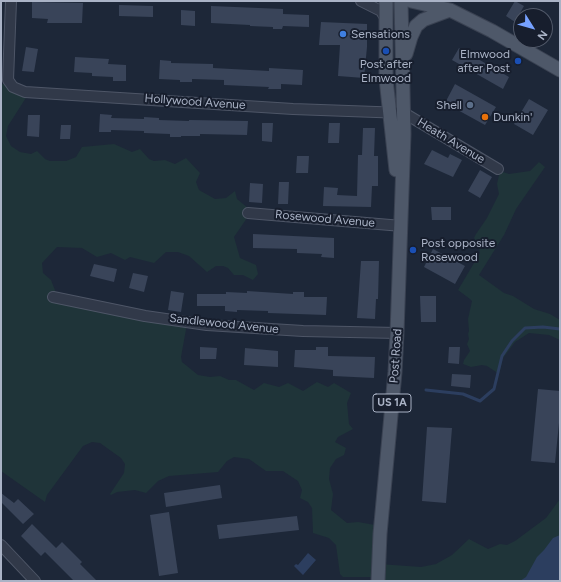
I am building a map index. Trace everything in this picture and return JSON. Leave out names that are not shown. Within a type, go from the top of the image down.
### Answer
[{"type":"main road","name":"Post Road","points":[[386,1],[386,79],[402,226]]},
{"type":"main road","name":"Post Road","points":[[378,581],[380,534],[398,333],[404,113],[401,1]]},
{"type":"main road","points":[[411,1],[446,5],[560,70]]},
{"type":"main road","points":[[402,70],[411,36],[416,26],[446,5]]},
{"type":"street","name":"Hollywood Avenue","points":[[11,1],[8,80],[13,87],[25,92],[293,109],[404,113]]},
{"type":"street","points":[[361,1],[380,11],[386,19]]},
{"type":"street","name":"Heath Avenue","points":[[404,113],[498,169]]},
{"type":"street","name":"Rosewood Avenue","points":[[248,213],[402,226]]},
{"type":"street","name":"Sandlewood Avenue","points":[[53,297],[145,316],[207,325],[303,331],[398,333]]},
{"type":"street","points":[[1,545],[35,581]]},
{"type":"green space","points":[[13,80],[19,91],[29,93],[8,126],[6,136],[11,146],[20,152],[31,154],[37,151],[45,159],[50,161],[66,161],[76,157],[82,147],[114,144],[132,152],[140,149],[149,159],[154,161],[165,160],[175,164],[186,158],[200,173],[196,182],[199,190],[215,199],[226,198],[235,191],[237,199],[254,213],[255,216],[247,218],[234,237],[240,258],[256,265],[258,274],[253,280],[243,275],[234,275],[228,268],[223,266],[216,266],[207,272],[189,256],[178,252],[166,252],[154,263],[130,257],[125,260],[111,253],[97,257],[82,248],[57,247],[42,263],[43,273],[51,280],[58,298],[187,324],[181,357],[182,362],[198,375],[210,377],[220,376],[229,380],[236,380],[254,390],[264,383],[279,387],[288,383],[303,391],[317,382],[328,387],[334,383],[351,393],[347,403],[349,424],[353,429],[338,437],[335,442],[346,448],[344,455],[336,459],[330,468],[329,479],[333,494],[331,510],[347,523],[358,522],[381,526],[379,564],[421,567],[436,564],[452,555],[469,539],[488,549],[500,544],[507,545],[515,541],[546,518],[560,499],[560,542],[535,581],[377,581],[376,577],[343,577],[340,574],[336,545],[329,538],[313,533],[312,508],[308,502],[300,498],[302,490],[298,481],[283,471],[266,471],[249,459],[234,457],[227,461],[218,472],[169,476],[158,481],[146,493],[135,490],[117,492],[111,495],[110,494],[124,473],[125,464],[121,458],[100,443],[92,442],[83,446],[47,495],[45,502],[1,471],[1,85]]},
{"type":"green space","points":[[539,162],[545,167],[516,209],[504,235],[479,275],[504,293],[513,296],[534,309],[550,314],[560,320],[560,340],[549,335],[529,333],[515,342],[503,358],[499,374],[487,366],[482,365],[471,367],[463,364],[470,351],[467,344],[469,339],[468,319],[472,301],[458,290],[480,253],[478,244],[474,238],[487,218],[499,194],[497,184],[500,171],[509,174],[530,171]]},
{"type":"water","points":[[560,535],[560,581],[520,581],[526,577],[537,557],[553,538]]},
{"type":"water","points":[[308,553],[316,560],[303,575],[294,566],[296,564],[298,565]]},
{"type":"building","points":[[515,1],[524,6],[523,8],[513,8],[513,21],[506,16]]},
{"type":"building","points":[[32,2],[83,3],[82,23],[47,23],[48,19],[32,18]]},
{"type":"building","points":[[119,5],[153,6],[153,17],[119,16]]},
{"type":"building","points":[[211,6],[283,9],[283,14],[309,15],[309,27],[283,26],[282,29],[273,29],[273,27],[211,23]]},
{"type":"building","points":[[181,10],[195,11],[195,26],[181,25]]},
{"type":"building","points":[[321,22],[367,24],[367,47],[364,78],[338,76],[340,45],[319,45]]},
{"type":"building","points":[[26,47],[38,49],[34,72],[22,71]]},
{"type":"building","points":[[459,48],[509,77],[503,89],[452,60]]},
{"type":"building","points":[[75,57],[109,59],[108,64],[126,65],[126,81],[113,81],[113,77],[92,76],[92,73],[74,72]]},
{"type":"building","points":[[160,60],[171,61],[171,63],[213,64],[213,68],[269,71],[269,68],[303,70],[302,85],[281,84],[281,89],[268,89],[269,87],[224,85],[224,80],[192,79],[192,82],[180,82],[180,80],[159,79]]},
{"type":"building","name":"Shell","points":[[455,84],[496,107],[485,125],[445,103]]},
{"type":"building","points":[[529,99],[548,110],[533,135],[514,124]]},
{"type":"building","points":[[100,114],[112,115],[111,118],[144,119],[144,117],[159,118],[159,120],[248,121],[247,135],[200,134],[200,136],[170,137],[170,134],[144,133],[144,131],[111,130],[111,132],[99,132]]},
{"type":"building","points":[[28,115],[40,115],[39,137],[27,136]]},
{"type":"building","points":[[262,123],[273,123],[272,142],[262,141]]},
{"type":"building","points":[[329,123],[340,123],[339,143],[328,143]]},
{"type":"building","points":[[61,125],[71,125],[70,139],[60,139]]},
{"type":"building","points":[[363,128],[375,128],[374,156],[378,156],[378,186],[372,186],[371,207],[323,206],[324,187],[338,188],[337,195],[357,196],[358,155],[362,155]]},
{"type":"building","points":[[432,150],[448,158],[450,154],[462,160],[453,177],[424,164]]},
{"type":"building","points":[[297,156],[309,156],[308,173],[296,173]]},
{"type":"building","points":[[480,170],[492,177],[480,198],[468,191]]},
{"type":"building","points":[[279,182],[289,182],[288,204],[278,204]]},
{"type":"building","points":[[250,183],[263,184],[262,203],[249,202]]},
{"type":"building","points":[[431,207],[451,207],[451,220],[432,220]]},
{"type":"building","points":[[253,234],[334,238],[334,258],[321,257],[322,254],[297,253],[297,249],[253,248]]},
{"type":"building","points":[[433,249],[465,266],[455,284],[424,267]]},
{"type":"building","points":[[361,261],[379,261],[378,299],[376,299],[375,319],[357,318]]},
{"type":"building","points":[[94,264],[117,269],[114,282],[90,276]]},
{"type":"building","points":[[133,273],[148,276],[144,292],[129,288]]},
{"type":"building","points":[[171,291],[184,293],[181,312],[168,310]]},
{"type":"building","points":[[247,291],[293,294],[293,292],[304,292],[304,297],[327,297],[326,315],[268,313],[268,311],[237,310],[237,312],[225,311],[225,306],[197,306],[197,294],[226,294],[226,292],[247,293]]},
{"type":"building","points":[[420,296],[436,296],[436,322],[421,322]]},
{"type":"building","points":[[200,347],[217,348],[216,359],[200,359]]},
{"type":"building","points":[[316,347],[328,347],[328,356],[375,357],[374,378],[333,376],[333,370],[294,367],[295,350],[316,350]]},
{"type":"building","points":[[449,347],[460,347],[459,364],[448,363]]},
{"type":"building","points":[[245,348],[278,351],[278,367],[244,365]]},
{"type":"building","points":[[452,374],[471,375],[470,388],[451,386]]},
{"type":"building","points":[[538,389],[560,391],[560,413],[555,463],[531,461]]},
{"type":"building","points":[[427,427],[452,428],[446,503],[422,501]]},
{"type":"building","points":[[220,485],[222,498],[166,507],[164,493]]},
{"type":"building","points":[[1,493],[14,503],[18,499],[34,514],[23,524],[1,502]]},
{"type":"building","points":[[169,512],[178,573],[159,576],[150,515]]},
{"type":"building","points":[[297,516],[299,530],[219,539],[217,525]]},
{"type":"building","points":[[32,524],[56,548],[62,542],[82,562],[80,564],[97,581],[74,581],[45,552],[41,556],[21,536]]},
{"type":"waterway","points":[[426,390],[463,394],[480,401],[494,389],[502,356],[512,341],[525,328],[543,327],[560,329]]},
{"type":"place","name":"Sensations","points":[[343,34]]},
{"type":"place","name":"Post after Elmwood","points":[[386,51]]},
{"type":"place","name":"Elmwood after Post","points":[[518,61]]},
{"type":"place","name":"Shell","points":[[470,105]]},
{"type":"place","name":"Dunkin'","points":[[485,117]]},
{"type":"place","name":"Post opposite Rosewood","points":[[413,250]]}]
